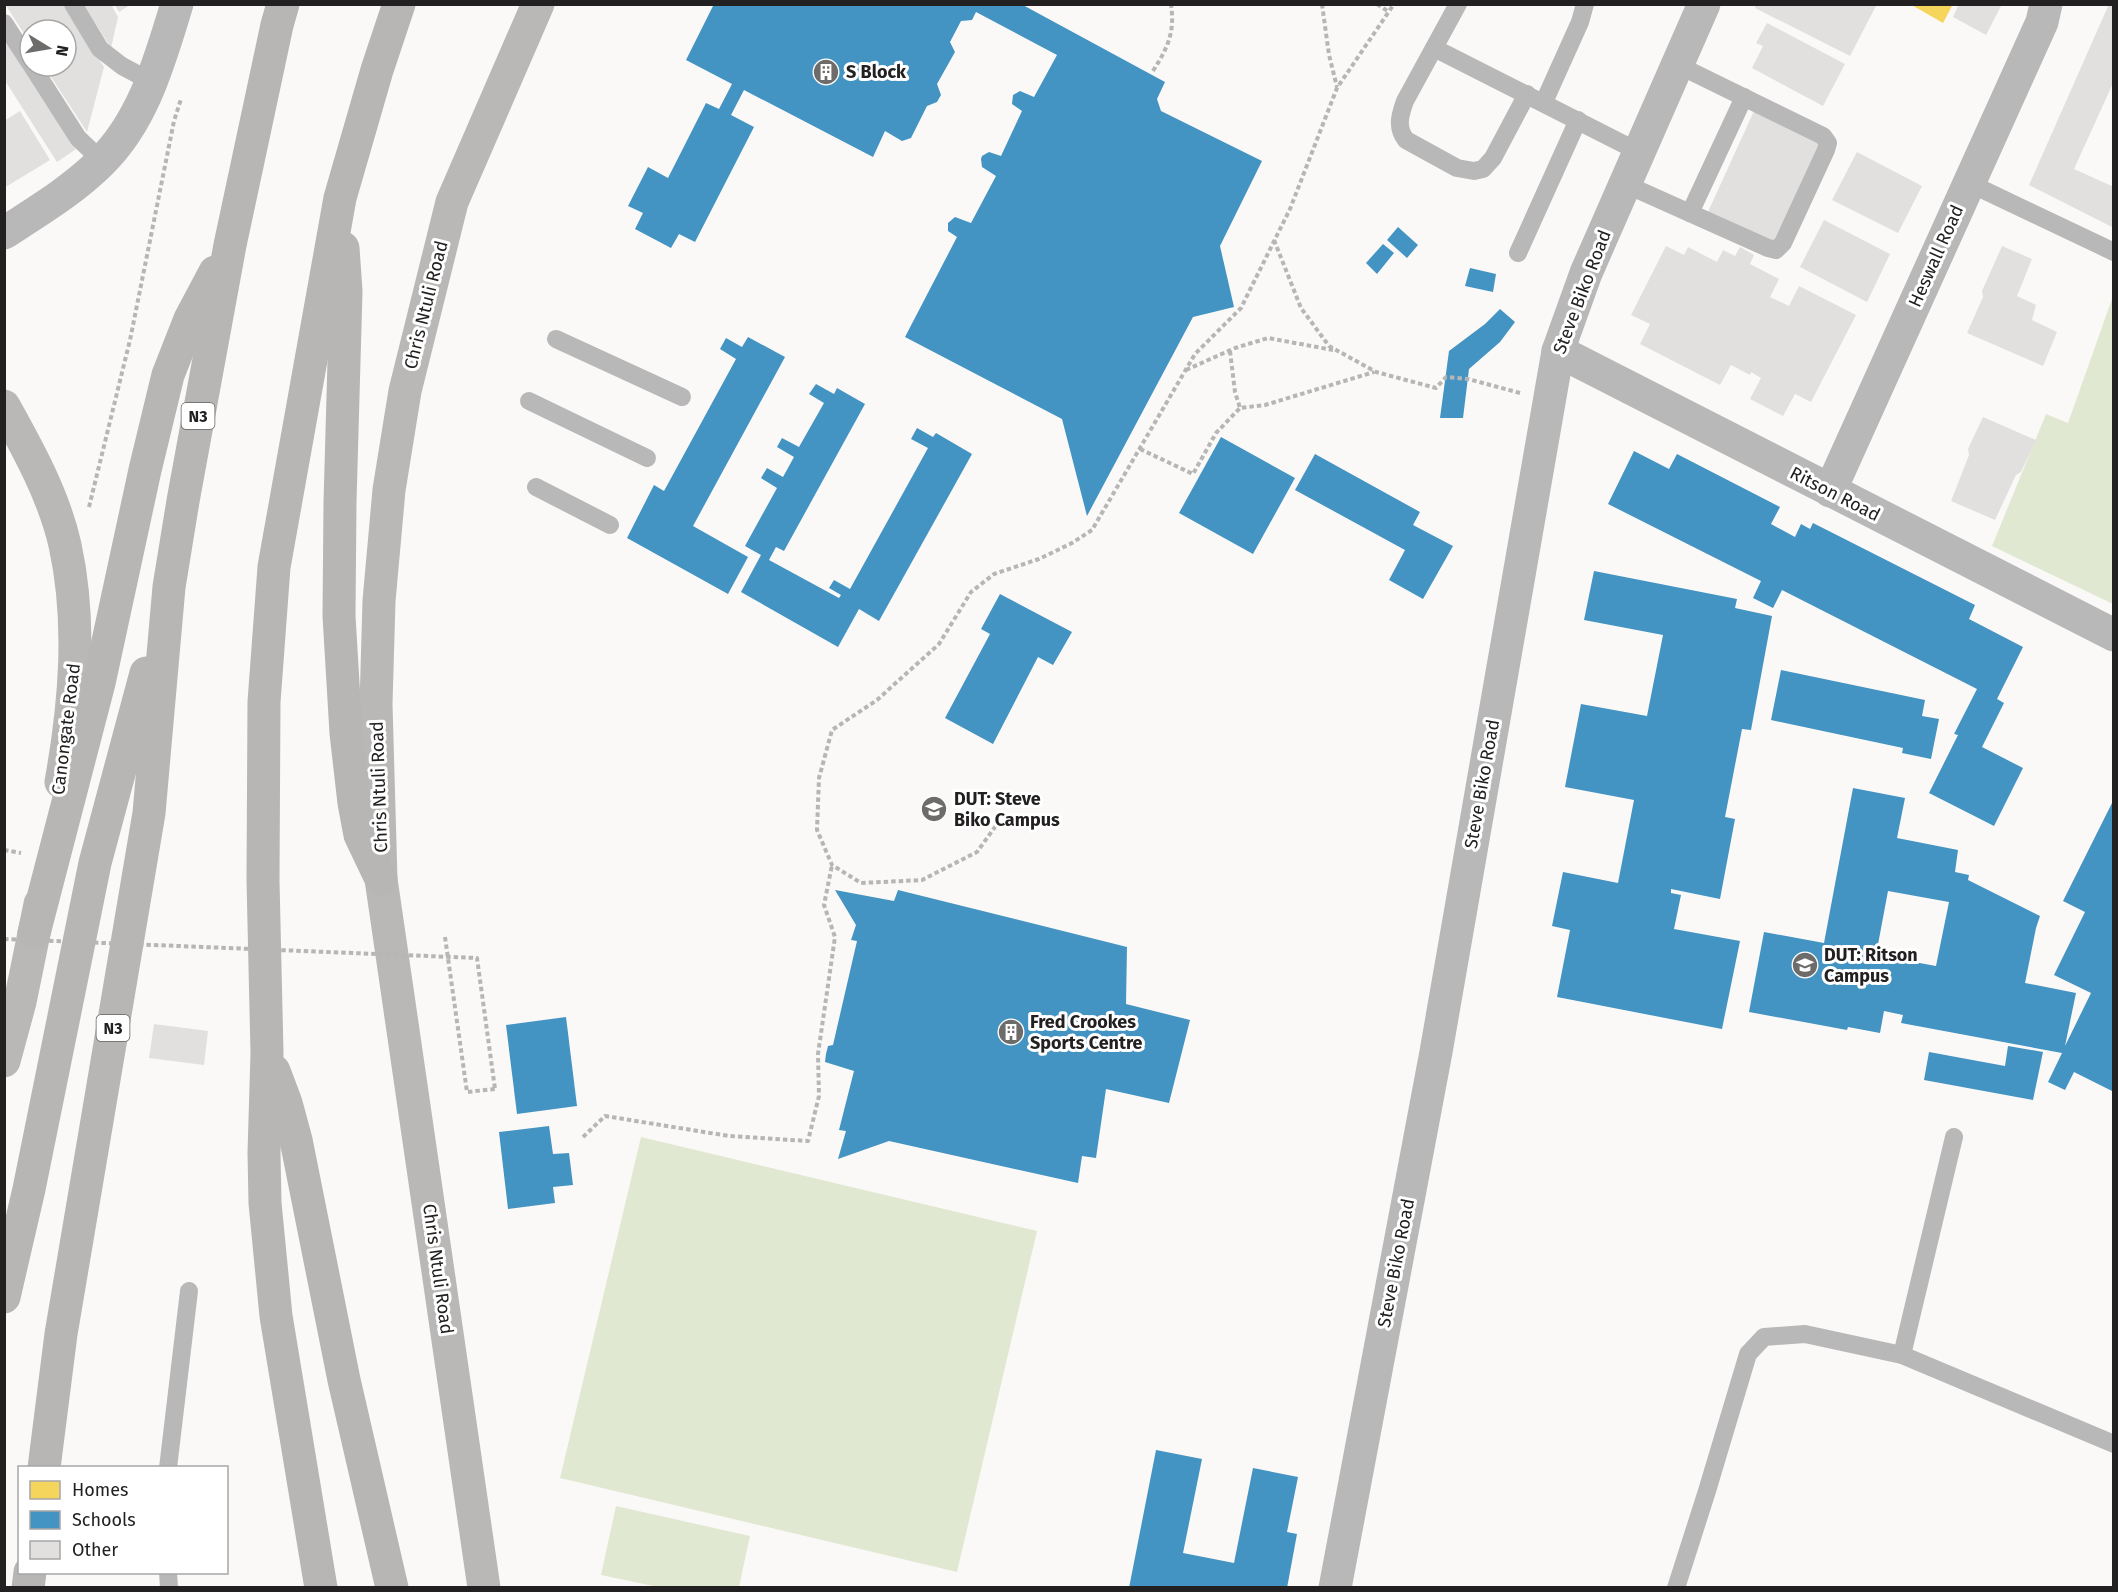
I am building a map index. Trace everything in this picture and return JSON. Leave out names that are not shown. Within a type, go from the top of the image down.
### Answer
[{"type":"highway","name":"N3","points":[[44,1466],[61,1334],[149,813],[170,587],[183,501],[230,245],[283,4]]},
{"type":"highway","points":[[321,1587],[276,1316],[266,1203],[264,1153],[267,1053],[262,880],[264,702],[274,567],[340,198],[377,70],[399,4]]},
{"type":"highway","points":[[340,198],[346,291],[339,616],[345,722],[354,804],[360,835],[381,879]]},
{"type":"highway","points":[[19,936],[99,683],[168,375],[189,319],[230,245]]},
{"type":"highway","points":[[4,1297],[29,1189],[95,863],[170,587]]},
{"type":"highway","points":[[267,1053],[286,1102],[296,1140],[344,1380],[392,1587]]},
{"type":"main road","name":"Chris Ntuli Road","points":[[484,1587],[381,879],[376,704],[379,601],[389,490],[405,391],[452,202],[538,4]]},
{"type":"main road","name":"Canongate Road","points":[[4,406],[31,455],[51,502],[64,543],[75,607],[74,682],[70,720],[19,936],[4,1061]]},
{"type":"street","points":[[4,233],[60,196],[102,161],[124,133],[152,82],[177,4]]},
{"type":"street","name":"Steve Biko Road","points":[[1335,1587],[1436,1052],[1558,351],[1586,273],[1704,4]]},
{"type":"street","name":"Heswall Road","points":[[1830,491],[2044,13]]},
{"type":"street","name":"Ritson Road","points":[[1558,351],[2114,634]]},
{"type":"lane","points":[[73,4],[100,49],[122,66],[152,82]]},
{"type":"lane","points":[[1458,4],[1405,101],[1399,124],[1401,134],[1406,140],[1457,168],[1482,170],[1487,166],[1510,128],[1527,94]]},
{"type":"lane","points":[[1544,102],[1580,22],[1585,4]]},
{"type":"lane","points":[[4,23],[18,44]]},
{"type":"lane","points":[[1434,48],[1639,152]]},
{"type":"lane","points":[[1625,184],[1768,248],[1779,249],[1826,150],[1827,140],[1823,136],[1678,65]]},
{"type":"lane","points":[[40,78],[78,138],[102,161]]},
{"type":"lane","points":[[1690,213],[1744,97]]},
{"type":"lane","points":[[1518,253],[1578,120]]},
{"type":"lane","points":[[1969,183],[2114,252]]},
{"type":"lane","points":[[556,339],[682,397]]},
{"type":"lane","points":[[529,401],[647,458]]},
{"type":"lane","points":[[536,487],[610,525]]},
{"type":"lane","points":[[1902,1355],[1954,1137]]},
{"type":"lane","points":[[168,1466],[189,1290]]},
{"type":"lane","points":[[1676,1587],[1748,1354],[1764,1338],[1805,1334],[1902,1355],[2114,1444]]},
{"type":"path","points":[[1153,71],[1169,46],[1174,21],[1171,4]]},
{"type":"path","points":[[1322,4],[1329,54],[1337,88]]},
{"type":"path","points":[[1377,4],[1389,12]]},
{"type":"path","points":[[583,1137],[604,1116],[729,1136],[808,1141],[819,1096],[818,1054],[835,937],[824,905],[832,865],[817,830],[819,778],[832,730],[877,700],[939,644],[971,592],[994,574],[1039,559],[1072,543],[1092,530],[1195,354],[1241,308],[1290,209],[1337,88],[1394,4]]},
{"type":"path","points":[[87,515],[130,340],[174,121],[184,88]]},
{"type":"path","points":[[1274,239],[1301,308],[1334,350]]},
{"type":"path","points":[[1185,371],[1230,351],[1268,338],[1334,350],[1376,372],[1436,388],[1446,377],[1468,380],[1549,400]]},
{"type":"path","points":[[1230,351],[1235,392],[1240,408]]},
{"type":"path","points":[[1140,449],[1193,474],[1216,434],[1240,408],[1265,405],[1376,372]]},
{"type":"path","points":[[832,865],[861,883],[922,880],[977,852],[1000,820]]},
{"type":"path","points":[[19,936],[477,958],[495,1089],[467,1092],[445,938]]},
{"type":"green space","points":[[2113,296],[2113,604],[1992,546],[2046,414],[2068,423]]},
{"type":"green space","points":[[641,1137],[1037,1231],[957,1572],[560,1478]]},
{"type":"green space","points":[[616,1506],[750,1536],[739,1587],[658,1587],[601,1575]]},
{"type":"building: Homes","points":[[1910,4],[1953,4],[1943,23]]},
{"type":"building: Schools","points":[[714,4],[1021,4],[1165,82],[1157,99],[1161,111],[1262,161],[1220,246],[1234,307],[1193,317],[1087,516],[1062,419],[905,337],[957,237],[948,231],[948,223],[955,217],[971,223],[996,176],[982,167],[981,159],[989,152],[1001,156],[1022,111],[1012,104],[1013,95],[1020,91],[1034,97],[1057,55],[976,12],[972,20],[961,21],[950,42],[955,52],[937,84],[941,95],[937,102],[927,106],[911,138],[902,141],[885,131],[873,157],[744,90],[731,115],[754,127],[695,242],[679,234],[671,248],[635,229],[643,213],[628,206],[648,167],[668,178],[706,103],[719,109],[732,84],[686,60]]},
{"type":"building: Schools","points":[[1398,227],[1418,245],[1407,258],[1387,240]]},
{"type":"building: Schools","points":[[1383,244],[1394,253],[1377,274],[1366,263]]},
{"type":"building: Schools","points":[[1470,268],[1496,274],[1493,292],[1465,286]]},
{"type":"building: Schools","points":[[1500,309],[1515,322],[1500,342],[1469,369],[1463,418],[1440,418],[1449,351],[1485,324]]},
{"type":"building: Schools","points":[[748,337],[785,357],[693,526],[748,557],[728,594],[627,538],[654,485],[664,491],[736,359],[720,349],[726,338],[742,347]]},
{"type":"building: Schools","points":[[816,384],[834,394],[837,388],[865,404],[784,551],[776,547],[769,560],[839,598],[841,595],[829,588],[834,580],[850,589],[928,448],[911,439],[917,428],[933,437],[936,433],[972,454],[879,621],[859,609],[838,647],[741,592],[761,555],[745,546],[777,488],[761,478],[767,468],[783,477],[794,457],[777,447],[782,438],[799,447],[824,403],[809,394]]},
{"type":"building: Schools","points":[[1221,437],[1295,478],[1253,554],[1179,513]]},
{"type":"building: Schools","points":[[1634,451],[1669,469],[1677,454],[1780,507],[1771,524],[1795,537],[1801,524],[1810,529],[1813,523],[1975,605],[1969,619],[2023,647],[1997,699],[2004,703],[1982,747],[2023,768],[1994,826],[1929,793],[1958,735],[1954,734],[1977,689],[1782,590],[1773,608],[1753,598],[1761,581],[1608,504]]},
{"type":"building: Schools","points":[[1315,454],[1420,512],[1413,525],[1453,546],[1423,599],[1389,580],[1405,550],[1295,490]]},
{"type":"building: Schools","points":[[1594,571],[1737,599],[1735,608],[1772,616],[1751,730],[1742,729],[1725,817],[1735,819],[1720,899],[1671,889],[1671,893],[1681,895],[1674,929],[1740,941],[1722,1029],[1557,997],[1570,930],[1552,926],[1563,872],[1618,883],[1634,800],[1565,787],[1581,704],[1647,716],[1663,635],[1584,620]]},
{"type":"building: Schools","points":[[1000,594],[1072,632],[1053,665],[1038,657],[993,744],[945,718],[990,634],[981,629]]},
{"type":"building: Schools","points":[[1781,670],[1925,700],[1922,716],[1939,719],[1931,759],[1902,753],[1903,748],[1771,720]]},
{"type":"building: Schools","points":[[1853,788],[1905,798],[1897,838],[1958,850],[1955,872],[1969,875],[1968,880],[2040,916],[2025,983],[2076,993],[2065,1046],[2091,993],[2054,975],[2085,912],[2063,901],[2114,799],[2114,1092],[2074,1072],[2065,1090],[2048,1082],[2062,1053],[1901,1023],[1903,1015],[1884,1011],[1880,1033],[1848,1027],[1847,1030],[1749,1012],[1764,932],[1824,943]],"holes":[[[1888,891],[1949,902],[1936,966],[1876,955]]]},
{"type":"building: Schools","name":"Fred Crookes Sports Centre","points":[[835,890],[894,901],[898,890],[1127,947],[1126,1004],[1190,1020],[1169,1103],[1106,1089],[1096,1158],[1082,1156],[1078,1183],[889,1141],[838,1159],[846,1131],[839,1130],[854,1071],[825,1062],[828,1046],[833,1045],[857,941],[851,940],[856,925]]},
{"type":"building: Schools","points":[[566,1017],[577,1106],[517,1114],[506,1025]]},
{"type":"building: Schools","points":[[2008,1046],[2043,1052],[2033,1100],[1924,1080],[1929,1052],[2005,1066]]},
{"type":"building: Schools","points":[[549,1126],[553,1154],[569,1153],[573,1185],[553,1187],[555,1203],[508,1209],[499,1132]]},
{"type":"building: Schools","points":[[1156,1450],[1202,1459],[1183,1553],[1234,1563],[1253,1468],[1298,1477],[1287,1532],[1297,1534],[1287,1588],[1129,1588]]},
{"type":"building: Other","points":[[5,4],[64,4],[73,18],[18,18],[18,24]]},
{"type":"building: Other","points":[[83,4],[111,4],[118,17],[111,48]]},
{"type":"building: Other","points":[[1756,4],[1877,4],[1850,56],[1755,8]]},
{"type":"building: Other","points":[[1959,4],[2002,4],[1986,35],[1953,17]]},
{"type":"building: Other","points":[[2109,4],[2114,4],[2114,81],[2074,169],[2114,187],[2114,228],[2029,185]]},
{"type":"building: Other","points":[[115,5],[130,5],[119,12]]},
{"type":"building: Other","points":[[1767,23],[1845,64],[1823,106],[1752,68],[1763,46],[1756,43]]},
{"type":"building: Other","points":[[78,26],[104,67],[87,132],[52,78],[78,78]]},
{"type":"building: Other","points":[[4,34],[18,56],[18,78],[32,78],[76,149],[57,162],[4,79]]},
{"type":"building: Other","points":[[20,111],[50,160],[4,188],[4,121]]},
{"type":"building: Other","points":[[1754,111],[1822,142],[1774,244],[1707,214]]},
{"type":"building: Other","points":[[1857,152],[1922,186],[1898,233],[1832,200]]},
{"type":"building: Other","points":[[1824,220],[1890,254],[1867,302],[1800,267]]},
{"type":"building: Other","points":[[1666,246],[1684,255],[1688,247],[1717,262],[1723,250],[1735,256],[1740,247],[1754,255],[1750,264],[1779,279],[1770,297],[1789,306],[1799,286],[1856,315],[1811,402],[1795,394],[1783,416],[1750,399],[1761,378],[1751,372],[1750,375],[1731,365],[1720,385],[1640,344],[1650,324],[1631,315]]},
{"type":"building: Other","points":[[2002,246],[2032,259],[2017,296],[2036,305],[2032,320],[2057,332],[2043,366],[1967,333]]},
{"type":"building: Other","points":[[1983,417],[2036,440],[2021,472],[2016,475],[1995,520],[1951,501],[1969,455],[1968,449]]},
{"type":"building: Other","points":[[154,1024],[208,1031],[204,1065],[149,1058]]},
{"type":"place","name":"S Block","points":[[826,72]]},
{"type":"place","name":"DUT: Steve Biko Campus","points":[[934,809]]},
{"type":"place","name":"DUT: Ritson Campus","points":[[1805,965]]},
{"type":"place","name":"Fred Crookes Sports Centre","points":[[1011,1032]]}]
